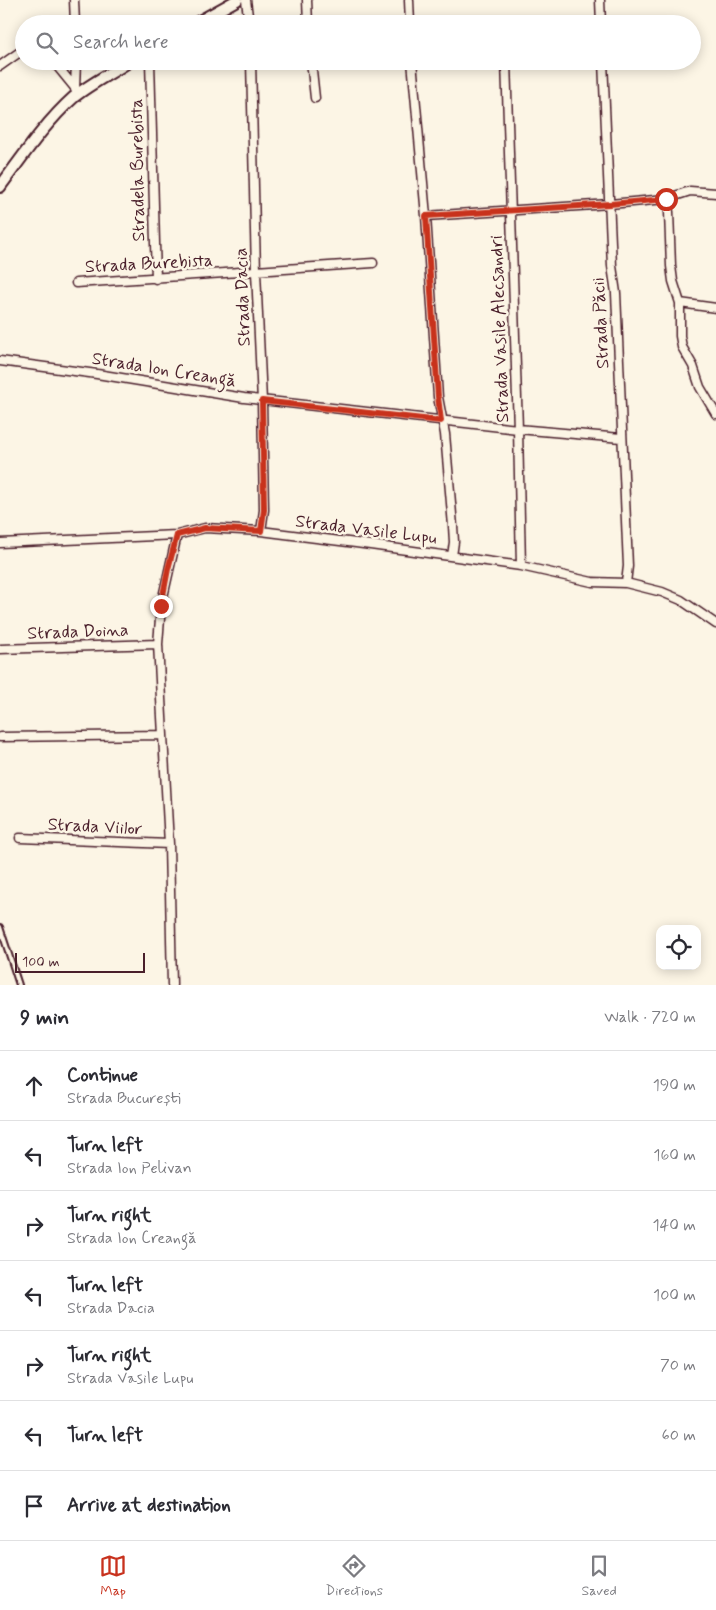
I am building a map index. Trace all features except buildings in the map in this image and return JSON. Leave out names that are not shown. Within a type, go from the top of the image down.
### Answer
[{"type":"street","points":[[74,0],[75,15]]},
{"type":"street","points":[[210,15],[237,0]]},
{"type":"street","points":[[246,0],[248,15]]},
{"type":"street","points":[[306,0],[307,15]]},
{"type":"street","points":[[409,0],[410,15]]},
{"type":"street","points":[[600,0],[601,15]]},
{"type":"street","points":[[0,66],[15,55]]},
{"type":"street","points":[[60,70],[76,92]]},
{"type":"street","points":[[76,70],[76,92]]},
{"type":"street","points":[[0,187],[44,127],[76,92],[114,70]]},
{"type":"street","name":"Stradela Burebista","points":[[150,70],[156,279]]},
{"type":"street","name":"Strada Dacia","points":[[251,70],[256,272],[262,401],[264,510],[261,531]]},
{"type":"street","points":[[312,70],[315,98]]},
{"type":"street","points":[[413,70],[426,216],[438,397],[441,421],[445,434],[453,526],[452,556]]},
{"type":"street","name":"Strada Vasile Alecsandri","points":[[506,70],[521,566]]},
{"type":"street","name":"Strada Păcii","points":[[603,70],[628,566],[626,583]]},
{"type":"street","points":[[426,216],[666,199],[690,191],[716,193]]},
{"type":"street","points":[[666,199],[670,212],[673,281],[680,303],[682,347],[693,366],[700,387],[716,414]]},
{"type":"street","name":"Strada Burebista","points":[[76,283],[373,263]]},
{"type":"street","points":[[680,303],[716,308]]},
{"type":"street","name":"Strada Ion Creangă","points":[[0,360],[262,401],[518,429],[621,438]]},
{"type":"street","name":"Strada Vasile Lupu","points":[[0,543],[177,535],[205,528],[261,531],[521,566],[592,582],[626,583],[654,589],[674,597],[716,624]]},
{"type":"street","points":[[172,985],[169,844],[158,644],[161,606],[177,535]]},
{"type":"street","name":"Strada Doina","points":[[0,649],[158,644]]},
{"type":"street","points":[[0,737],[163,735]]},
{"type":"street","name":"Strada Viilor","points":[[20,838],[169,844]]},
{"type":"lane","points":[[0,927],[19,985]]},
{"type":"route","points":[[161,606],[177,535],[205,528],[261,531],[264,510],[262,401],[441,421],[426,216],[666,199]]}]
